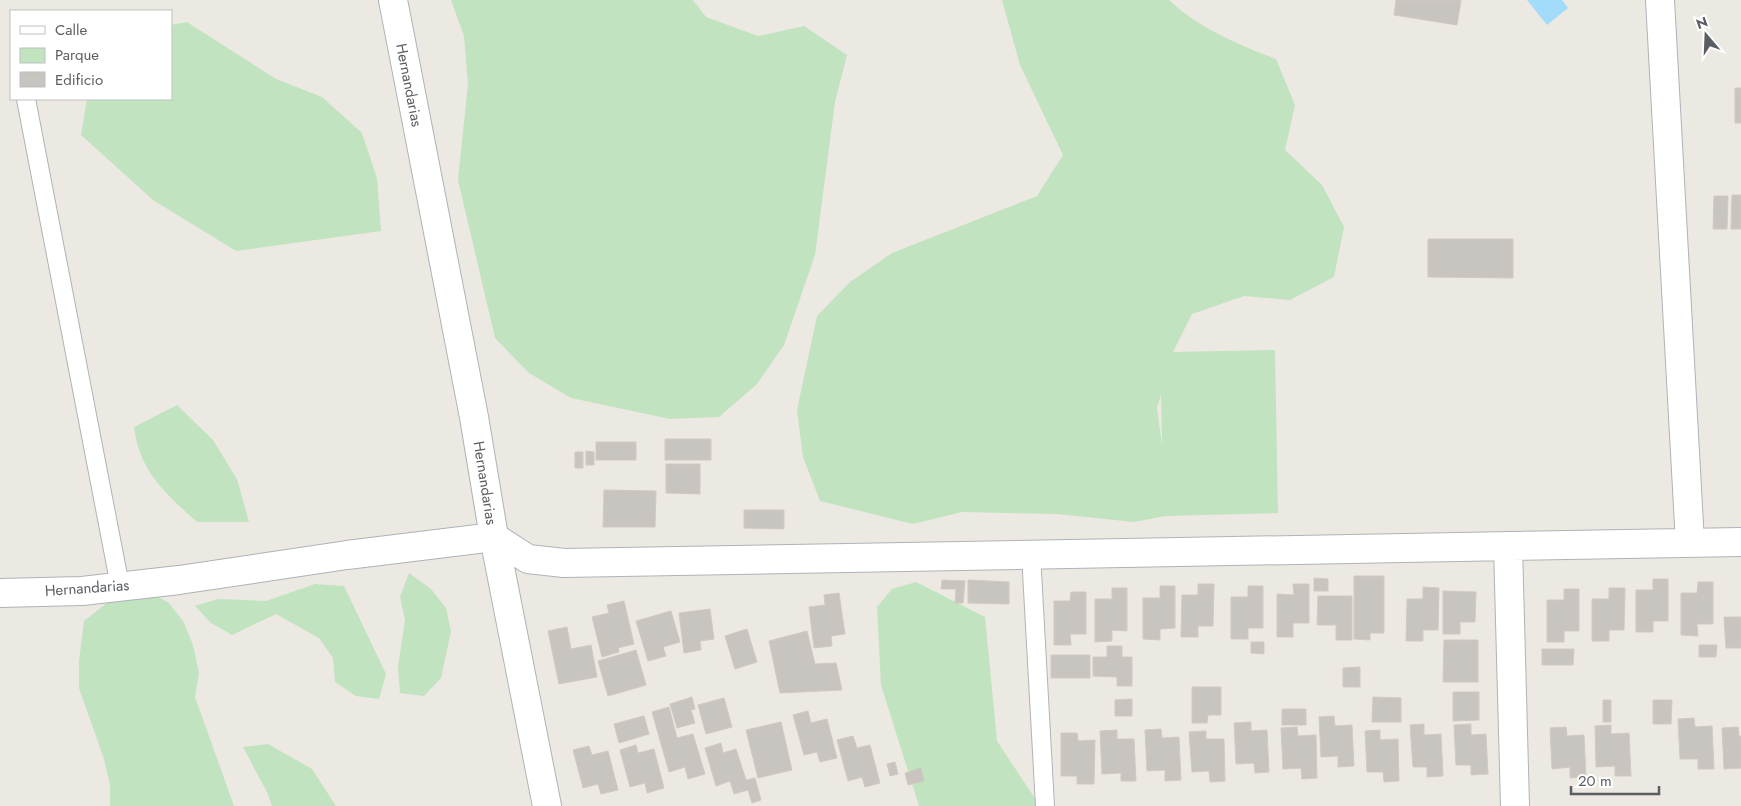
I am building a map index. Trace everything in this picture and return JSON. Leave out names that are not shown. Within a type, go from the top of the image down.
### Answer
[{"type":"street","name":"Hernandarias","points":[[0,593],[82,591],[494,537],[474,417],[393,0]]},
{"type":"street","points":[[1660,0],[1690,543]]},
{"type":"street","points":[[494,537],[528,559],[564,563],[1741,542]]},
{"type":"street","points":[[494,537],[547,806]]},
{"type":"street","points":[[1508,546],[1515,806]]},
{"type":"lane","points":[[26,100],[120,586]]},
{"type":"lane","points":[[1031,554],[1045,806]]},
{"type":"green space","points":[[451,0],[693,0],[706,17],[758,36],[804,26],[847,55],[835,102],[815,255],[784,345],[757,384],[719,417],[670,419],[571,398],[529,373],[495,338],[458,180],[468,84],[464,36]]},
{"type":"green space","points":[[1002,0],[1169,0],[1193,19],[1220,35],[1276,59],[1295,105],[1285,150],[1322,185],[1344,227],[1334,277],[1290,300],[1244,296],[1192,314],[1173,352],[1275,350],[1278,513],[1165,516],[1134,522],[1057,514],[962,512],[913,524],[820,501],[803,457],[797,410],[817,316],[850,282],[892,253],[1037,196],[1063,155],[1020,65]],"holes":[[[1161,395],[1162,446],[1157,408]]]},
{"type":"green space","points":[[187,22],[276,79],[322,97],[362,133],[377,178],[381,231],[236,251],[153,200],[81,135],[87,100],[172,100],[172,25]]},
{"type":"green space","points":[[177,405],[213,440],[237,479],[249,522],[197,522],[175,502],[148,469],[137,443],[134,427]]},
{"type":"green space","points":[[409,573],[431,589],[446,608],[451,631],[441,678],[424,696],[400,693],[398,667],[405,620],[400,597]]},
{"type":"green space","points":[[916,582],[985,617],[997,741],[1040,806],[919,806],[881,685],[877,607],[892,589]]},
{"type":"green space","points":[[315,584],[344,586],[386,674],[379,699],[356,696],[335,682],[333,658],[319,638],[276,614],[232,635],[211,623],[195,606],[218,599],[266,601]]},
{"type":"green space","points":[[122,591],[147,591],[169,603],[183,621],[193,645],[199,673],[195,697],[234,806],[110,806],[110,785],[104,759],[79,688],[79,661],[84,621]]},
{"type":"green space","points":[[268,744],[312,769],[336,806],[272,806],[267,792],[243,747]]},
{"type":"water","points":[[1527,0],[1562,0],[1568,8],[1547,25]]},
{"type":"building","points":[[1396,0],[1461,0],[1457,25],[1394,15]]},
{"type":"building","points":[[1735,88],[1741,88],[1741,123],[1735,123]]},
{"type":"building","points":[[1732,195],[1741,195],[1741,229],[1731,229]]},
{"type":"building","points":[[1714,196],[1728,196],[1727,229],[1713,229]]},
{"type":"building","points":[[1428,239],[1513,239],[1513,278],[1428,277]]},
{"type":"building","points":[[665,439],[711,439],[711,460],[665,460]]},
{"type":"building","points":[[596,442],[636,442],[636,460],[596,460]]},
{"type":"building","points":[[586,451],[594,452],[594,465],[586,465]]},
{"type":"building","points":[[575,452],[583,452],[583,468],[575,468]]},
{"type":"building","points":[[666,464],[700,464],[700,494],[666,493]]},
{"type":"building","points":[[604,490],[656,491],[655,527],[603,527]]},
{"type":"building","points":[[744,510],[784,510],[784,529],[744,528]]},
{"type":"building","points":[[1354,576],[1384,576],[1384,633],[1370,633],[1370,640],[1354,639]]},
{"type":"building","points":[[1314,578],[1328,579],[1328,591],[1314,591]]},
{"type":"building","points":[[1653,579],[1668,579],[1668,621],[1653,621],[1653,632],[1636,632],[1636,590],[1653,590]]},
{"type":"building","points":[[942,580],[965,581],[963,603],[955,603],[956,589],[941,589]]},
{"type":"building","points":[[968,580],[1009,582],[1009,604],[968,603]]},
{"type":"building","points":[[1698,582],[1713,582],[1713,624],[1697,624],[1698,636],[1681,635],[1681,593],[1697,593]]},
{"type":"building","points":[[1198,584],[1214,584],[1213,626],[1198,626],[1198,637],[1181,637],[1182,595],[1198,595]]},
{"type":"building","points":[[1293,584],[1309,584],[1309,623],[1293,623],[1293,637],[1277,637],[1277,594],[1294,595]]},
{"type":"building","points":[[1160,586],[1175,586],[1175,628],[1160,629],[1160,640],[1143,639],[1143,598],[1160,598]]},
{"type":"building","points":[[1248,586],[1263,586],[1263,628],[1248,628],[1248,639],[1231,639],[1231,597],[1248,597]]},
{"type":"building","points":[[1423,587],[1439,588],[1438,630],[1423,630],[1423,641],[1406,641],[1407,599],[1423,599]]},
{"type":"building","points":[[1112,588],[1127,588],[1127,631],[1112,630],[1112,641],[1095,642],[1095,599],[1112,599]]},
{"type":"building","points":[[1609,588],[1625,588],[1624,630],[1609,630],[1609,641],[1592,641],[1592,599],[1609,599]]},
{"type":"building","points":[[1564,589],[1579,589],[1579,631],[1564,631],[1564,642],[1547,642],[1547,600],[1564,600]]},
{"type":"building","points":[[1443,591],[1476,592],[1475,622],[1460,622],[1460,634],[1443,634]]},
{"type":"building","points":[[1071,592],[1086,592],[1086,634],[1070,634],[1071,645],[1054,645],[1054,601],[1070,601]]},
{"type":"building","points":[[839,593],[845,634],[831,636],[832,646],[814,648],[809,607],[825,605],[824,595]]},
{"type":"building","points":[[1318,596],[1352,596],[1352,640],[1336,640],[1336,625],[1317,625]]},
{"type":"building","points":[[624,601],[634,644],[618,648],[619,652],[602,657],[592,617],[609,613],[607,605]]},
{"type":"building","points":[[710,609],[714,639],[700,641],[701,650],[684,653],[679,613]]},
{"type":"building","points":[[671,611],[680,642],[663,647],[666,656],[648,661],[636,621]]},
{"type":"building","points":[[1724,617],[1741,617],[1741,648],[1726,648]]},
{"type":"building","points":[[567,627],[571,649],[591,645],[597,677],[559,684],[548,631]]},
{"type":"building","points":[[747,629],[757,662],[735,669],[725,636]]},
{"type":"building","points":[[807,631],[815,664],[836,663],[842,690],[780,693],[769,641]]},
{"type":"building","points":[[1444,640],[1478,640],[1478,682],[1443,682]]},
{"type":"building","points":[[1251,642],[1264,642],[1264,654],[1251,653]]},
{"type":"building","points":[[1699,645],[1717,645],[1716,657],[1699,657]]},
{"type":"building","points":[[1107,646],[1122,646],[1122,657],[1132,657],[1132,686],[1117,686],[1117,677],[1093,676],[1093,657],[1107,657]]},
{"type":"building","points":[[1542,649],[1574,649],[1573,665],[1542,665]]},
{"type":"building","points":[[636,650],[646,685],[608,696],[598,661]]},
{"type":"building","points":[[1051,655],[1090,655],[1090,678],[1051,678]]},
{"type":"building","points":[[1360,667],[1360,687],[1343,687],[1343,668]]},
{"type":"building","points":[[1192,687],[1221,687],[1221,715],[1208,715],[1207,723],[1192,723]]},
{"type":"building","points":[[1453,692],[1479,692],[1479,720],[1453,721]]},
{"type":"building","points":[[692,697],[695,709],[691,710],[695,723],[677,728],[670,704]]},
{"type":"building","points":[[1373,697],[1401,698],[1401,722],[1372,722]]},
{"type":"building","points":[[724,698],[732,727],[706,734],[698,705]]},
{"type":"building","points":[[1132,699],[1132,716],[1115,716],[1115,700]]},
{"type":"building","points":[[1603,700],[1611,700],[1611,722],[1603,722]]},
{"type":"building","points":[[1653,700],[1672,700],[1671,724],[1653,724]]},
{"type":"building","points":[[669,707],[677,738],[693,734],[705,774],[688,779],[685,767],[669,772],[652,712]]},
{"type":"building","points":[[1282,709],[1306,709],[1306,725],[1282,725]]},
{"type":"building","points":[[808,711],[811,723],[827,719],[837,758],[820,762],[817,752],[804,755],[793,715]]},
{"type":"building","points":[[644,716],[649,734],[619,743],[614,724]]},
{"type":"building","points":[[1334,716],[1335,726],[1352,725],[1354,766],[1338,767],[1338,756],[1321,757],[1319,717]]},
{"type":"building","points":[[1694,718],[1695,727],[1712,726],[1714,769],[1698,769],[1698,759],[1680,759],[1678,719]]},
{"type":"building","points":[[781,722],[792,770],[758,778],[746,730]]},
{"type":"building","points":[[1251,722],[1251,731],[1267,730],[1269,772],[1255,773],[1254,763],[1236,764],[1234,723]]},
{"type":"building","points":[[1424,724],[1424,735],[1441,734],[1443,776],[1427,777],[1427,767],[1413,767],[1410,725]]},
{"type":"building","points":[[1471,724],[1471,735],[1486,734],[1488,774],[1471,775],[1471,765],[1456,765],[1454,725]]},
{"type":"building","points":[[1611,725],[1611,734],[1629,733],[1631,776],[1615,776],[1615,766],[1596,767],[1595,726]]},
{"type":"building","points":[[1297,727],[1298,736],[1316,735],[1317,778],[1302,779],[1301,768],[1283,769],[1281,728]]},
{"type":"building","points":[[1566,727],[1567,736],[1584,735],[1586,777],[1570,778],[1570,767],[1552,769],[1550,728]]},
{"type":"building","points":[[1738,727],[1739,736],[1741,736],[1741,768],[1724,769],[1722,728]]},
{"type":"building","points":[[1161,729],[1162,738],[1179,737],[1181,780],[1165,781],[1165,770],[1147,771],[1145,730]]},
{"type":"building","points":[[1117,730],[1117,739],[1134,739],[1136,781],[1121,781],[1121,773],[1102,774],[1100,731]]},
{"type":"building","points":[[1380,730],[1380,740],[1398,739],[1399,781],[1384,782],[1383,772],[1367,772],[1365,731]]},
{"type":"building","points":[[1206,731],[1206,739],[1224,739],[1225,781],[1210,782],[1209,771],[1192,772],[1189,732]]},
{"type":"building","points":[[1061,733],[1077,733],[1078,741],[1095,740],[1094,784],[1077,784],[1077,776],[1061,776]]},
{"type":"building","points":[[853,736],[857,748],[870,745],[880,783],[865,787],[862,777],[848,781],[837,740]]},
{"type":"building","points":[[721,743],[723,753],[736,749],[746,780],[755,778],[761,800],[752,803],[748,790],[734,794],[730,781],[716,786],[705,748]]},
{"type":"building","points":[[636,745],[638,753],[654,749],[664,788],[647,793],[645,783],[630,787],[620,750]]},
{"type":"building","points":[[589,746],[592,755],[608,751],[618,790],[601,794],[598,784],[583,788],[573,750]]},
{"type":"building","points":[[895,762],[898,774],[890,776],[887,764]]},
{"type":"building","points":[[921,768],[924,781],[908,785],[905,773]]}]
